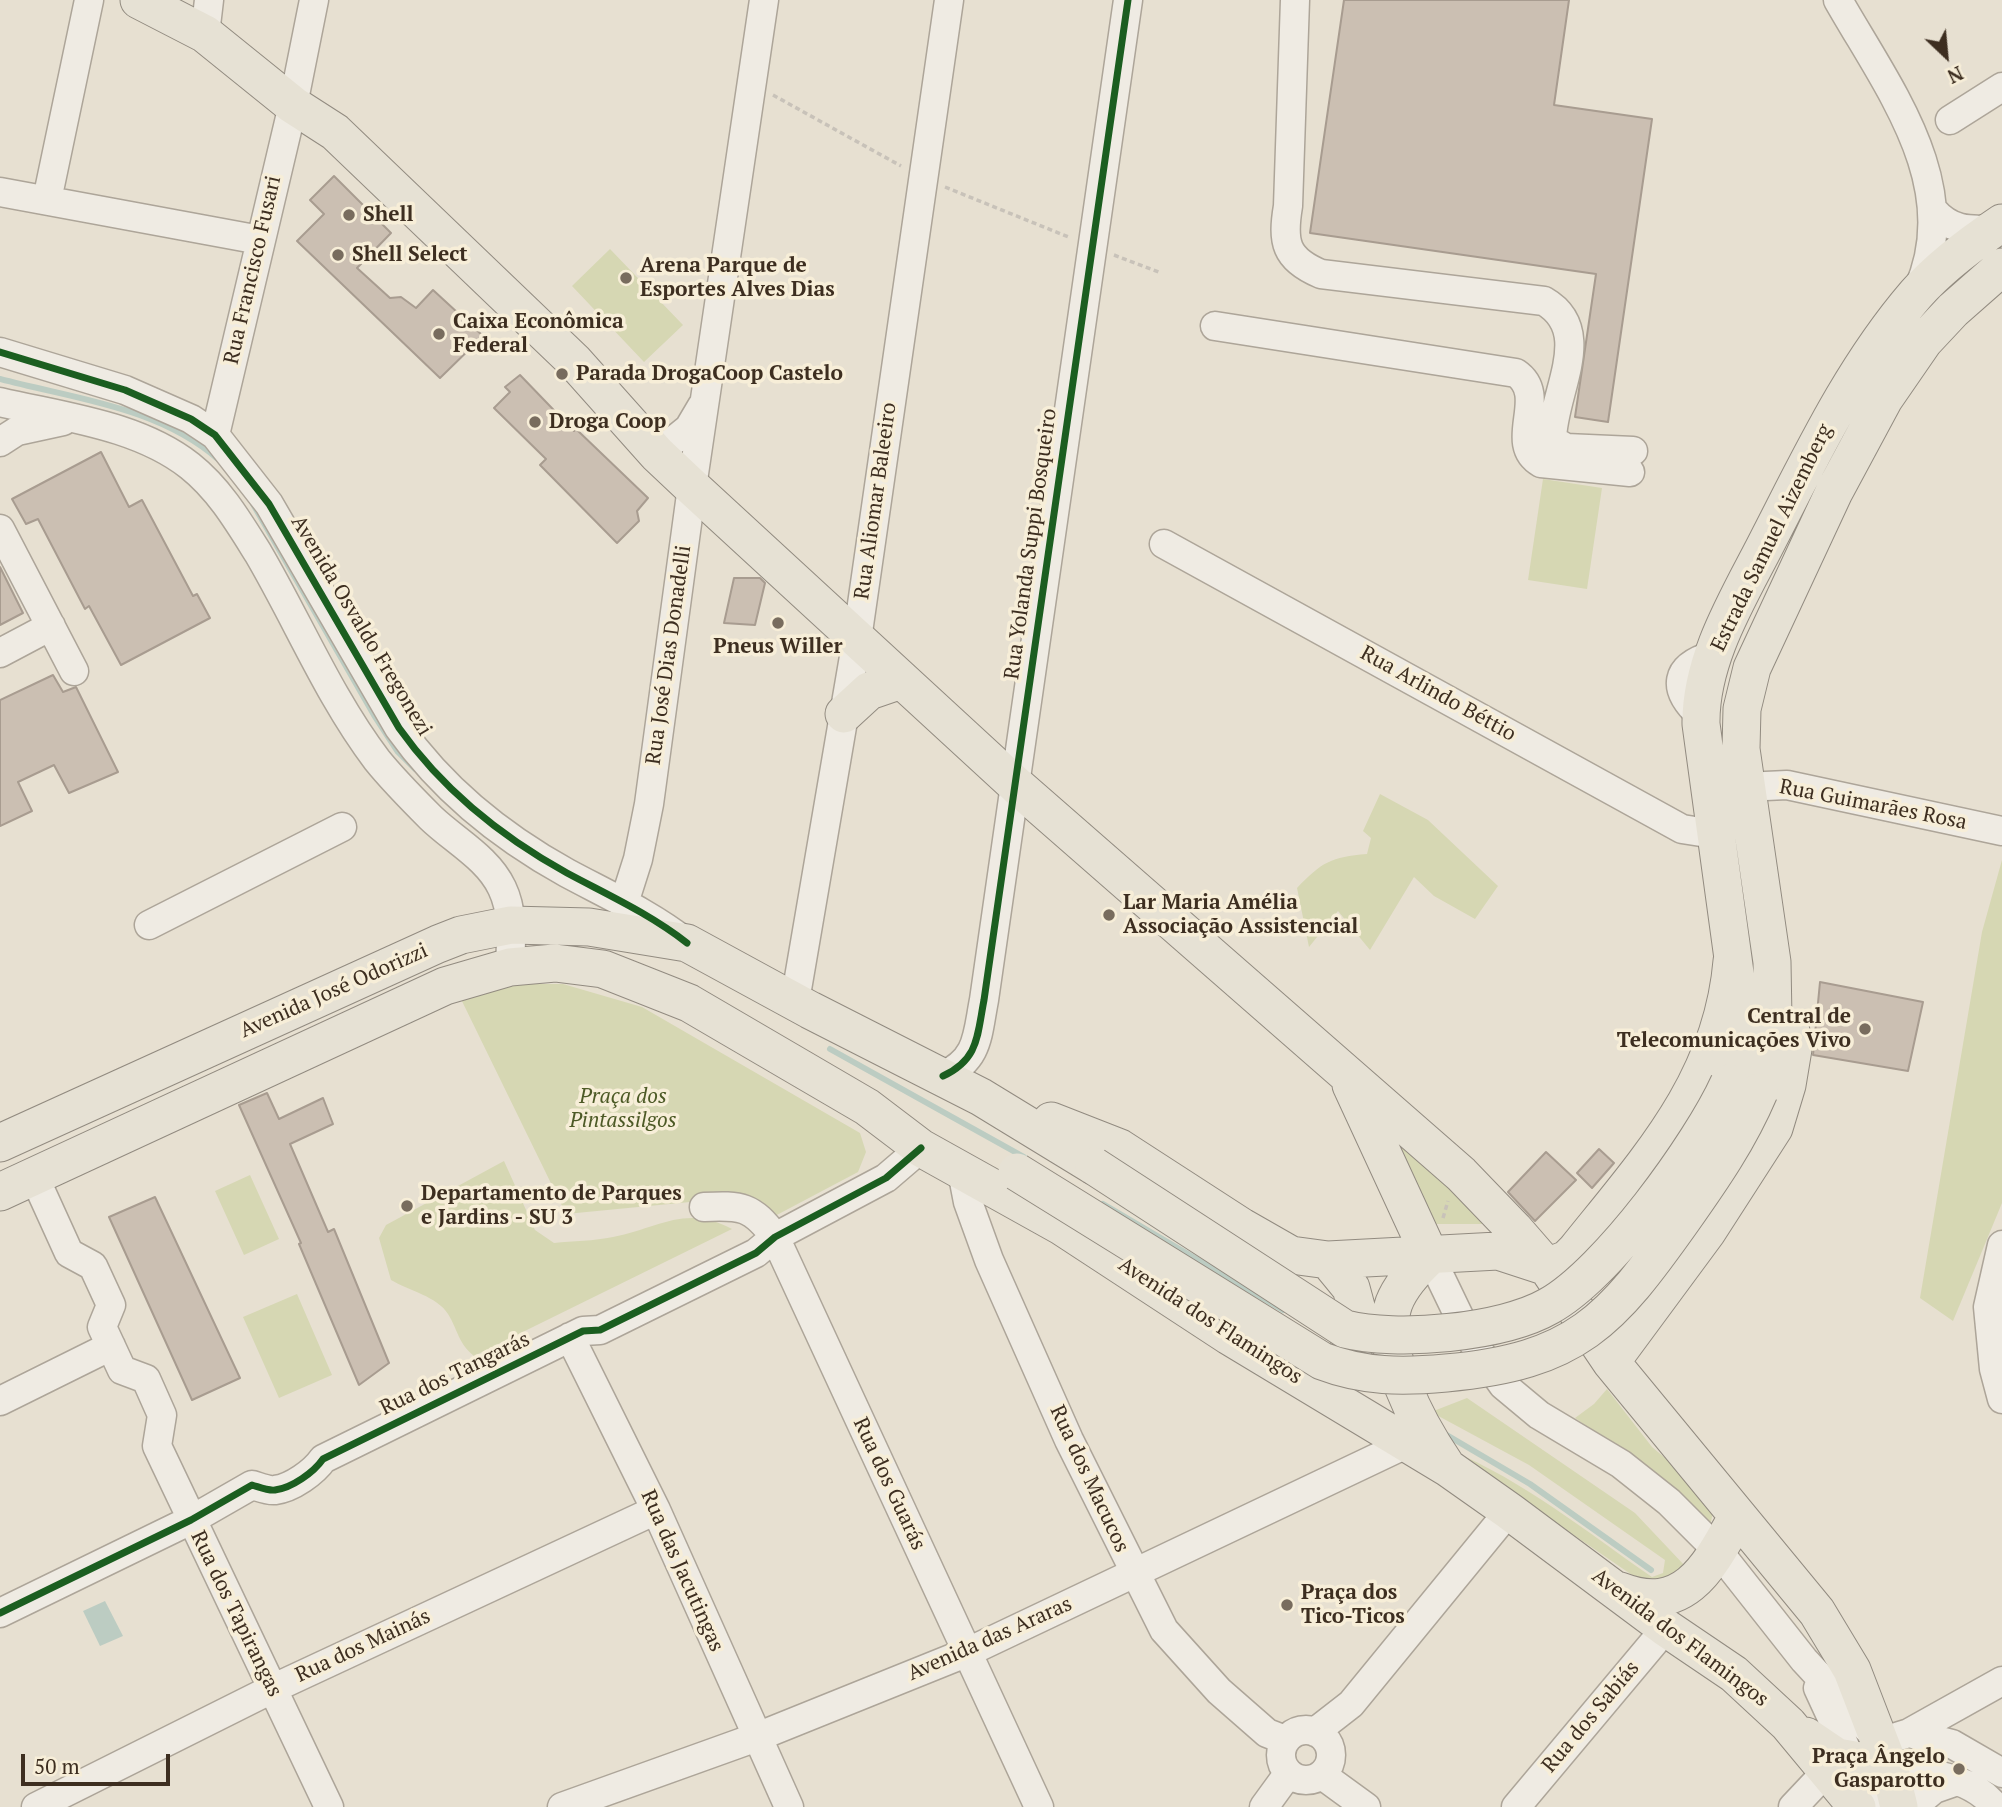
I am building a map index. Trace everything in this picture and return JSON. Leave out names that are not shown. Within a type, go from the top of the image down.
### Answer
[{"type":"main road","points":[[139,0],[207,17],[293,105],[335,132],[574,361],[657,454],[901,680],[1017,786],[1561,1259],[1611,1362],[1817,1612],[1852,1670],[1871,1755],[1899,1807]]},
{"type":"main road","name":"Estrada Samuel Aizemberg","points":[[1744,1087],[1741,1034],[1701,716],[1706,680],[1734,607],[1849,387],[1867,358],[1917,293],[1998,226]]},
{"type":"main road","name":"Estrada Samuel Aizemberg","points":[[1744,1087],[1773,1019],[1772,962],[1744,787],[1742,709],[1752,668],[1834,492],[1884,399],[1924,341],[1962,301],[2002,267]]},
{"type":"main road","points":[[844,714],[869,691],[901,680]]},
{"type":"main road","name":"Avenida José Odorizzi","points":[[0,1143],[438,944],[461,935],[511,925],[589,927],[687,943],[981,1097]]},
{"type":"main road","points":[[1561,1259],[1663,1139],[1702,1077],[1729,998],[1732,961]]},
{"type":"main road","points":[[1611,1362],[1739,1185],[1774,1128],[1784,1105],[1793,1049],[1788,1012],[1772,962]]},
{"type":"main road","name":"Avenida dos Flamingos","points":[[502,968],[555,963],[603,970],[635,980],[689,1003],[867,1107],[921,1148],[1060,1226],[1279,1366],[1448,1468],[1734,1674],[1788,1724],[1831,1754],[1871,1755]]},
{"type":"main road","name":"Avenida José Odorizzi","points":[[0,1192],[445,986],[502,968]]},
{"type":"main road","points":[[1340,1066],[1362,1105],[1430,1256]]},
{"type":"main road","points":[[981,1097],[1094,1166],[1345,1329],[1381,1336],[1500,1323],[1549,1307],[1574,1288],[1618,1241],[1744,1087]]},
{"type":"main road","points":[[867,1107],[956,1140],[1017,1172],[1322,1361],[1350,1372],[1373,1376],[1459,1372],[1542,1354],[1580,1336],[1614,1309],[1723,1162],[1744,1087]]},
{"type":"main road","points":[[981,1097],[1121,1148],[1291,1255],[1328,1260],[1498,1251],[1561,1259],[1576,1264],[1583,1283],[1609,1321],[1616,1327],[1634,1331]]},
{"type":"main road","points":[[1430,1256],[1397,1295],[1390,1331],[1393,1353],[1412,1404],[1427,1438],[1448,1468]]},
{"type":"main road","points":[[1279,1366],[1313,1369],[1337,1362],[1350,1353],[1359,1341],[1362,1329],[1357,1303],[1344,1277],[1328,1260]]},
{"type":"main road","points":[[1616,1589],[1648,1599],[1671,1597],[1693,1582],[1718,1550],[1737,1517]]},
{"type":"main road","points":[[1857,1807],[1871,1755]]},
{"type":"street","points":[[47,200],[89,0]]},
{"type":"street","name":"Rua Francisco Fusari","points":[[215,436],[293,105],[314,0]]},
{"type":"street","name":"Rua José Dias Donadelli","points":[[624,903],[638,859],[649,804],[692,487],[764,0]]},
{"type":"street","name":"Rua Aliomar Baleeiro","points":[[795,1001],[857,639],[949,0]]},
{"type":"street","name":"Rua Yolanda Suppi Bosqueiro","points":[[943,1076],[968,1059],[977,1038],[1017,786],[1021,729],[1128,0]]},
{"type":"street","points":[[1215,326],[1516,373],[1527,380],[1531,392],[1526,447],[1532,458],[1541,463],[1631,462],[1566,448],[1552,440],[1570,337],[1558,309],[1544,301],[1321,274],[1303,267],[1293,256],[1284,231],[1288,206],[1295,0]]},
{"type":"street","points":[[1838,0],[1919,144],[1933,210],[1932,245],[1926,274],[1917,293]]},
{"type":"street","points":[[1950,120],[2002,87]]},
{"type":"street","points":[[0,192],[260,240]]},
{"type":"street","points":[[1933,210],[1947,225],[1957,228],[1998,226]]},
{"type":"street","name":"Avenida Osvaldo Fregonezi","points":[[0,352],[125,390],[191,419],[215,436],[269,504],[399,727],[423,762],[509,839],[659,920],[687,943]]},
{"type":"street","points":[[0,402],[141,438],[171,452],[216,490],[236,517],[278,587],[359,736],[379,762],[432,818],[494,874],[503,889],[511,925],[502,968]]},
{"type":"street","name":"Rua José Dias Donadelli","points":[[657,454],[689,428],[704,404]]},
{"type":"street","points":[[0,442],[17,431],[73,419]]},
{"type":"street","points":[[0,528],[74,671]]},
{"type":"street","name":"Rua Arlindo Béttio","points":[[1164,544],[1682,829],[1714,834]]},
{"type":"street","points":[[0,653],[51,626]]},
{"type":"street","name":"Rua Guimarães Rosa","points":[[1744,787],[1787,785],[2002,831]]},
{"type":"street","points":[[149,925],[342,827]]},
{"type":"street","name":"Rua dos Tangarás","points":[[0,1613],[191,1520],[252,1485],[275,1490],[314,1472],[323,1459],[570,1337],[583,1331],[600,1330],[756,1253],[775,1237],[871,1188],[921,1148]]},
{"type":"street","name":"Rua dos Macucos","points":[[962,1171],[968,1202],[989,1260],[1133,1572],[1164,1630],[1184,1655],[1267,1733],[1285,1740]]},
{"type":"street","name":"Rua dos Tapirangas","points":[[34,1177],[69,1253],[93,1266],[111,1304],[102,1327],[122,1370],[146,1379],[162,1415],[157,1446],[329,1807]]},
{"type":"street","name":"Rua dos Guarás","points":[[704,1207],[739,1207],[750,1210],[775,1237],[1039,1807]]},
{"type":"street","points":[[2002,1245],[1988,1307],[1994,1369],[2002,1399]]},
{"type":"street","points":[[1430,1256],[1469,1337],[1503,1385],[1539,1415],[1597,1448],[1642,1479],[1718,1550],[1804,1660],[1871,1755],[1873,1807]]},
{"type":"street","name":"Rua das Jacutingas","points":[[570,1337],[656,1510],[789,1807]]},
{"type":"street","points":[[0,1401],[111,1346]]},
{"type":"street","name":"Avenida das Araras","points":[[562,1807],[757,1737],[968,1652],[1406,1444]]},
{"type":"street","name":"Rua dos Mainás","points":[[36,1807],[272,1689],[656,1510]]},
{"type":"street","points":[[1315,1732],[1351,1704],[1509,1511]]},
{"type":"street","name":"Rua dos Sabiás","points":[[1516,1807],[1667,1628]]},
{"type":"street","points":[[1793,1807],[1871,1755],[2002,1681]]},
{"type":"street","points":[[1299,1731],[1315,1732],[1328,1743],[1331,1751],[1331,1760],[1322,1775],[1309,1781],[1288,1774],[1280,1754],[1285,1740],[1299,1731]]},
{"type":"street","points":[[1871,1755],[1952,1744],[2002,1773]]},
{"type":"street","points":[[1871,1755],[1981,1790],[1995,1807]]},
{"type":"street","points":[[1264,1807],[1288,1774]]},
{"type":"street","points":[[1322,1775],[1366,1807]]},
{"type":"street","points":[[1913,1807],[1934,1789],[1954,1782]]},
{"type":"path","points":[[752,83],[924,179],[1161,273]]},
{"type":"path","points":[[1443,1219],[1450,1194]]},
{"type":"green space","points":[[610,249],[683,325],[644,362],[572,286]]},
{"type":"green space","points":[[1543,479],[1602,488],[1587,589],[1528,580]]},
{"type":"green space","points":[[1380,794],[1428,820],[1498,886],[1475,919],[1434,896],[1414,877],[1370,950],[1338,911],[1309,947],[1297,888],[1328,862],[1367,854],[1371,838],[1363,831]]},
{"type":"green space","points":[[2002,860],[2002,1203],[1953,1321],[1920,1298],[1982,932]]},
{"type":"green space","name":"Praça dos Pintassilgos","points":[[502,984],[563,984],[642,1007],[860,1133],[866,1152],[858,1172],[773,1217],[721,1199],[566,1214],[458,993]]},
{"type":"green space","points":[[1383,1112],[1495,1224],[1436,1224]]},
{"type":"green space","points":[[504,1161],[535,1230],[554,1243],[613,1237],[686,1218],[700,1218],[732,1229],[474,1356],[461,1341],[443,1308],[430,1298],[391,1280],[379,1238],[386,1225]]},
{"type":"green space","points":[[250,1175],[279,1239],[244,1255],[215,1191]]},
{"type":"green space","points":[[297,1294],[332,1375],[279,1398],[243,1317]]},
{"type":"green space","points":[[1607,1389],[1652,1447],[1689,1478],[1714,1508],[1710,1526],[1638,1462],[1575,1418],[1594,1404]]},
{"type":"green space","points":[[1467,1398],[1635,1513],[1686,1567],[1662,1589],[1648,1586],[1450,1450],[1529,1492],[1652,1577],[1663,1573],[1665,1560],[1529,1465],[1431,1412]]},
{"type":"shaded area","points":[[105,1601],[123,1636],[100,1646],[83,1611]]},
{"type":"building","points":[[1344,0],[1569,0],[1554,105],[1652,119],[1608,422],[1575,417],[1596,274],[1310,233]]},
{"type":"building","points":[[334,176],[391,233],[357,268],[390,298],[401,297],[416,308],[433,290],[483,336],[440,378],[297,241],[324,214],[310,200]]},
{"type":"building","points":[[520,375],[574,431],[576,429],[648,498],[637,511],[639,521],[617,543],[540,465],[546,459],[494,408],[510,392],[505,387]]},
{"type":"building","points":[[101,452],[129,507],[142,500],[193,596],[197,594],[210,618],[121,665],[89,606],[85,609],[38,519],[26,524],[12,499]]},
{"type":"building","points":[[0,567],[23,613],[0,625]]},
{"type":"building","points":[[734,578],[760,578],[765,583],[755,625],[724,623]]},
{"type":"building","points":[[53,675],[63,692],[76,687],[118,772],[69,793],[54,765],[18,782],[32,811],[0,826],[0,700]]},
{"type":"building","name":"Central de Telecomunicações Vivo","points":[[1820,982],[1923,1002],[1908,1071],[1813,1055]]},
{"type":"building","points":[[267,1093],[279,1119],[323,1098],[333,1124],[290,1144],[328,1232],[334,1229],[389,1363],[359,1385],[299,1244],[301,1243],[239,1105]]},
{"type":"building","points":[[1599,1149],[1614,1163],[1592,1188],[1577,1173]]},
{"type":"building","points":[[1546,1152],[1576,1180],[1535,1221],[1508,1192]]},
{"type":"building","points":[[155,1197],[240,1378],[192,1400],[109,1217]]},
{"type":"waterway","points":[[0,379],[86,399],[143,416],[195,442],[219,460]]},
{"type":"waterway","points":[[253,504],[374,715],[398,752],[415,769]]},
{"type":"waterway","points":[[830,1049],[1024,1157]]},
{"type":"waterway","points":[[1103,1204],[1283,1310]]},
{"type":"waterway","points":[[1445,1434],[1530,1484],[1651,1570]]},
{"type":"cycle path","points":[[943,1076],[964,1062],[970,1054],[984,1000],[1128,0]]},
{"type":"cycle path","points":[[0,352],[125,390],[191,419],[215,435],[269,504],[399,728],[434,772],[474,810],[542,859],[644,914],[687,943]]},
{"type":"cycle path","points":[[0,1613],[191,1520],[252,1485],[272,1490],[295,1483],[323,1459],[583,1331],[600,1330],[756,1253],[775,1237],[886,1178],[921,1148]]},
{"type":"place","name":"Shell","points":[[349,215]]},
{"type":"place","name":"Shell Select","points":[[338,255]]},
{"type":"place","name":"Arena Parque de Esportes Alves Dias","points":[[626,278]]},
{"type":"place","name":"Caixa Econômica Federal","points":[[439,334]]},
{"type":"place","name":"Parada DrogaCoop Castelo","points":[[562,374]]},
{"type":"place","name":"Droga Coop","points":[[535,422]]},
{"type":"place","name":"Pneus Willer","points":[[778,623]]},
{"type":"place","name":"Lar Maria Amélia Associação Assistencial","points":[[1109,915]]},
{"type":"place","name":"Central de Telecomunicações Vivo","points":[[1865,1029]]},
{"type":"place","name":"Departamento de Parques e Jardins - SU 3","points":[[407,1206]]},
{"type":"place","name":"Praça dos Tico-Ticos","points":[[1287,1605]]},
{"type":"place","name":"Praça Ângelo Gasparotto","points":[[1959,1769]]}]
